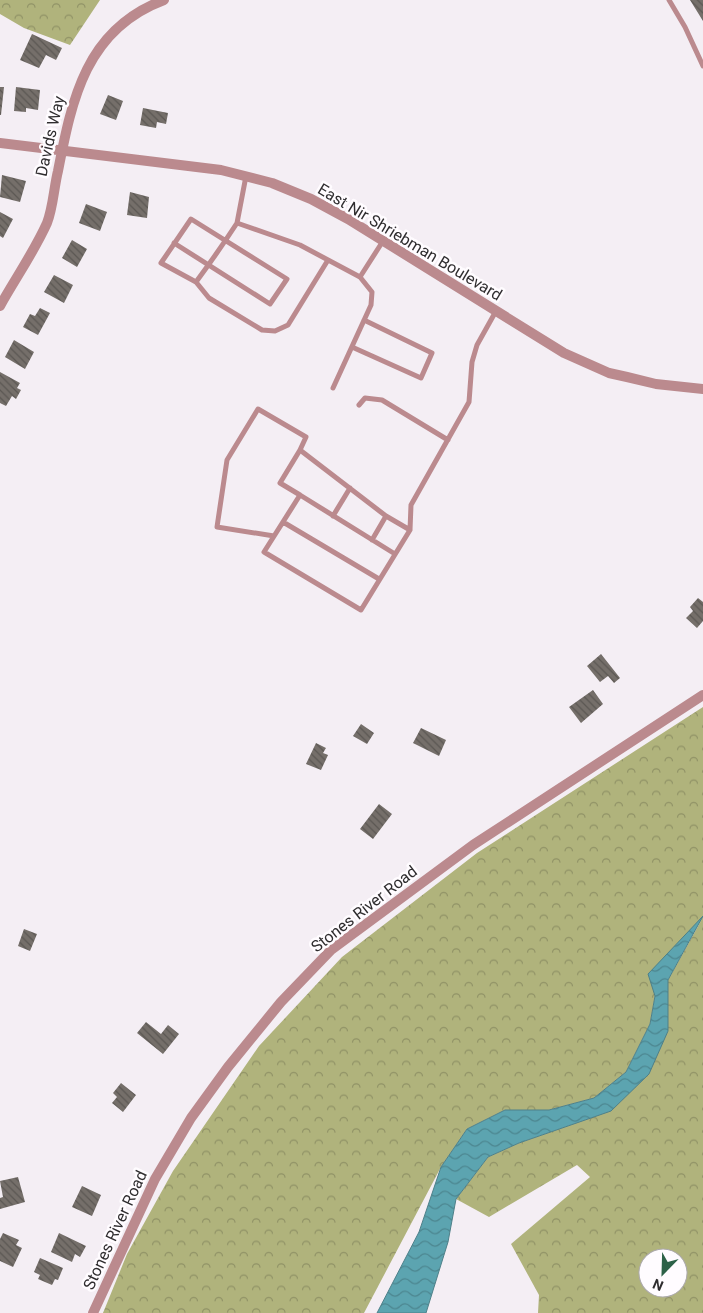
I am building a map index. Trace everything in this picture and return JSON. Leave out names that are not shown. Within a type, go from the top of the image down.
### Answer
[{"type":"street","name":"Davids Way","points":[[0,306],[48,222],[62,150],[77,88],[106,38],[149,6],[164,0]]},
{"type":"street","name":"East Nir Shriebman Boulevard","points":[[0,143],[196,166],[272,183],[311,199],[383,241],[564,353],[609,373],[656,384],[703,388]]},
{"type":"street","name":"Stones River Road","points":[[93,1313],[155,1179],[191,1118],[228,1067],[281,1002],[331,950],[473,845],[703,696]]},
{"type":"lane","points":[[669,0],[701,54],[703,66]]},
{"type":"lane","points":[[196,282],[237,223],[246,176]]},
{"type":"lane","points":[[174,243],[270,304],[287,279],[191,219],[174,243],[161,263],[196,282],[209,298],[262,330],[274,331],[288,325],[328,260]]},
{"type":"lane","points":[[237,223],[300,245],[360,278],[372,292],[371,305],[333,388]]},
{"type":"lane","points":[[360,278],[383,241]]},
{"type":"lane","points":[[300,495],[264,552],[360,610],[410,530],[411,505],[470,402],[472,362],[477,346],[496,310]]},
{"type":"lane","points":[[352,347],[421,378],[432,353],[364,320]]},
{"type":"lane","points":[[358,405],[366,398],[382,400],[448,440]]},
{"type":"lane","points":[[274,536],[217,527],[227,460],[258,409],[306,437],[280,483],[395,554]]},
{"type":"lane","points":[[300,450],[386,516],[410,530]]},
{"type":"lane","points":[[334,516],[350,488]]},
{"type":"lane","points":[[372,540],[386,516]]},
{"type":"lane","points":[[283,522],[379,579]]},
{"type":"green space","points":[[0,0],[100,0],[70,45],[24,28],[0,14]]},
{"type":"green space","points":[[703,707],[703,1313],[538,1313],[539,1295],[511,1244],[590,1177],[577,1165],[489,1217],[456,1199],[488,1157],[519,1143],[610,1111],[668,1031],[668,980],[702,919],[655,996],[650,1024],[626,1072],[594,1098],[549,1110],[505,1110],[467,1129],[441,1167],[364,1313],[103,1313],[127,1254],[173,1171],[259,1046],[342,957],[477,853]]},
{"type":"water","points":[[703,916],[668,980],[668,1031],[649,1074],[611,1111],[519,1143],[488,1157],[456,1199],[448,1242],[426,1313],[377,1313],[419,1232],[441,1167],[467,1129],[505,1110],[549,1110],[594,1098],[626,1072],[650,1024],[655,996],[648,974]]},
{"type":"building","points":[[690,0],[703,0],[703,21]]},
{"type":"building","points":[[32,34],[62,48],[56,60],[46,55],[39,68],[20,60]]},
{"type":"building","points":[[0,87],[4,87],[1,115],[0,115]]},
{"type":"building","points":[[16,87],[40,90],[38,110],[26,108],[26,112],[14,111]]},
{"type":"building","points":[[108,95],[123,101],[116,120],[100,114]]},
{"type":"building","points":[[143,108],[168,113],[166,124],[157,122],[156,128],[140,125]]},
{"type":"building","points":[[2,175],[26,181],[20,202],[0,197]]},
{"type":"building","points":[[130,192],[149,197],[147,218],[127,215]]},
{"type":"building","points":[[86,204],[107,212],[100,231],[79,223]]},
{"type":"building","points":[[0,212],[13,219],[3,238],[0,236]]},
{"type":"building","points":[[72,240],[87,249],[77,267],[62,258]]},
{"type":"building","points":[[54,275],[73,285],[64,303],[44,292]]},
{"type":"building","points":[[40,308],[50,313],[38,335],[23,327],[30,314],[35,316]]},
{"type":"building","points":[[14,340],[34,352],[25,369],[5,357]]},
{"type":"building","points":[[0,372],[20,383],[17,388],[21,390],[16,399],[12,396],[6,406],[0,403]]},
{"type":"building","points":[[698,598],[703,602],[703,621],[697,628],[686,618],[693,611],[690,607]]},
{"type":"building","points":[[601,654],[620,678],[614,683],[608,676],[600,682],[587,666]]},
{"type":"building","points":[[593,690],[603,704],[581,723],[569,707]]},
{"type":"building","points":[[361,724],[374,733],[367,744],[353,736]]},
{"type":"building","points":[[421,728],[446,740],[439,756],[413,743]]},
{"type":"building","points":[[316,743],[326,748],[323,753],[328,755],[321,770],[306,764]]},
{"type":"building","points":[[379,804],[392,814],[373,839],[360,829]]},
{"type":"building","points":[[24,929],[37,934],[30,951],[18,946]]},
{"type":"building","points":[[146,1022],[161,1034],[168,1025],[179,1034],[163,1054],[137,1033]]},
{"type":"building","points":[[121,1083],[136,1095],[123,1112],[112,1103],[117,1097],[113,1093]]},
{"type":"building","points":[[18,1177],[25,1202],[0,1209],[0,1198],[3,1197],[0,1181]]},
{"type":"building","points":[[82,1186],[101,1195],[92,1216],[72,1207]]},
{"type":"building","points":[[3,1233],[19,1240],[16,1245],[22,1248],[13,1267],[0,1261],[0,1239]]},
{"type":"building","points":[[59,1233],[86,1246],[80,1257],[75,1254],[72,1262],[51,1252]]},
{"type":"building","points":[[40,1258],[63,1268],[58,1280],[55,1279],[52,1285],[38,1279],[40,1275],[34,1272]]}]
